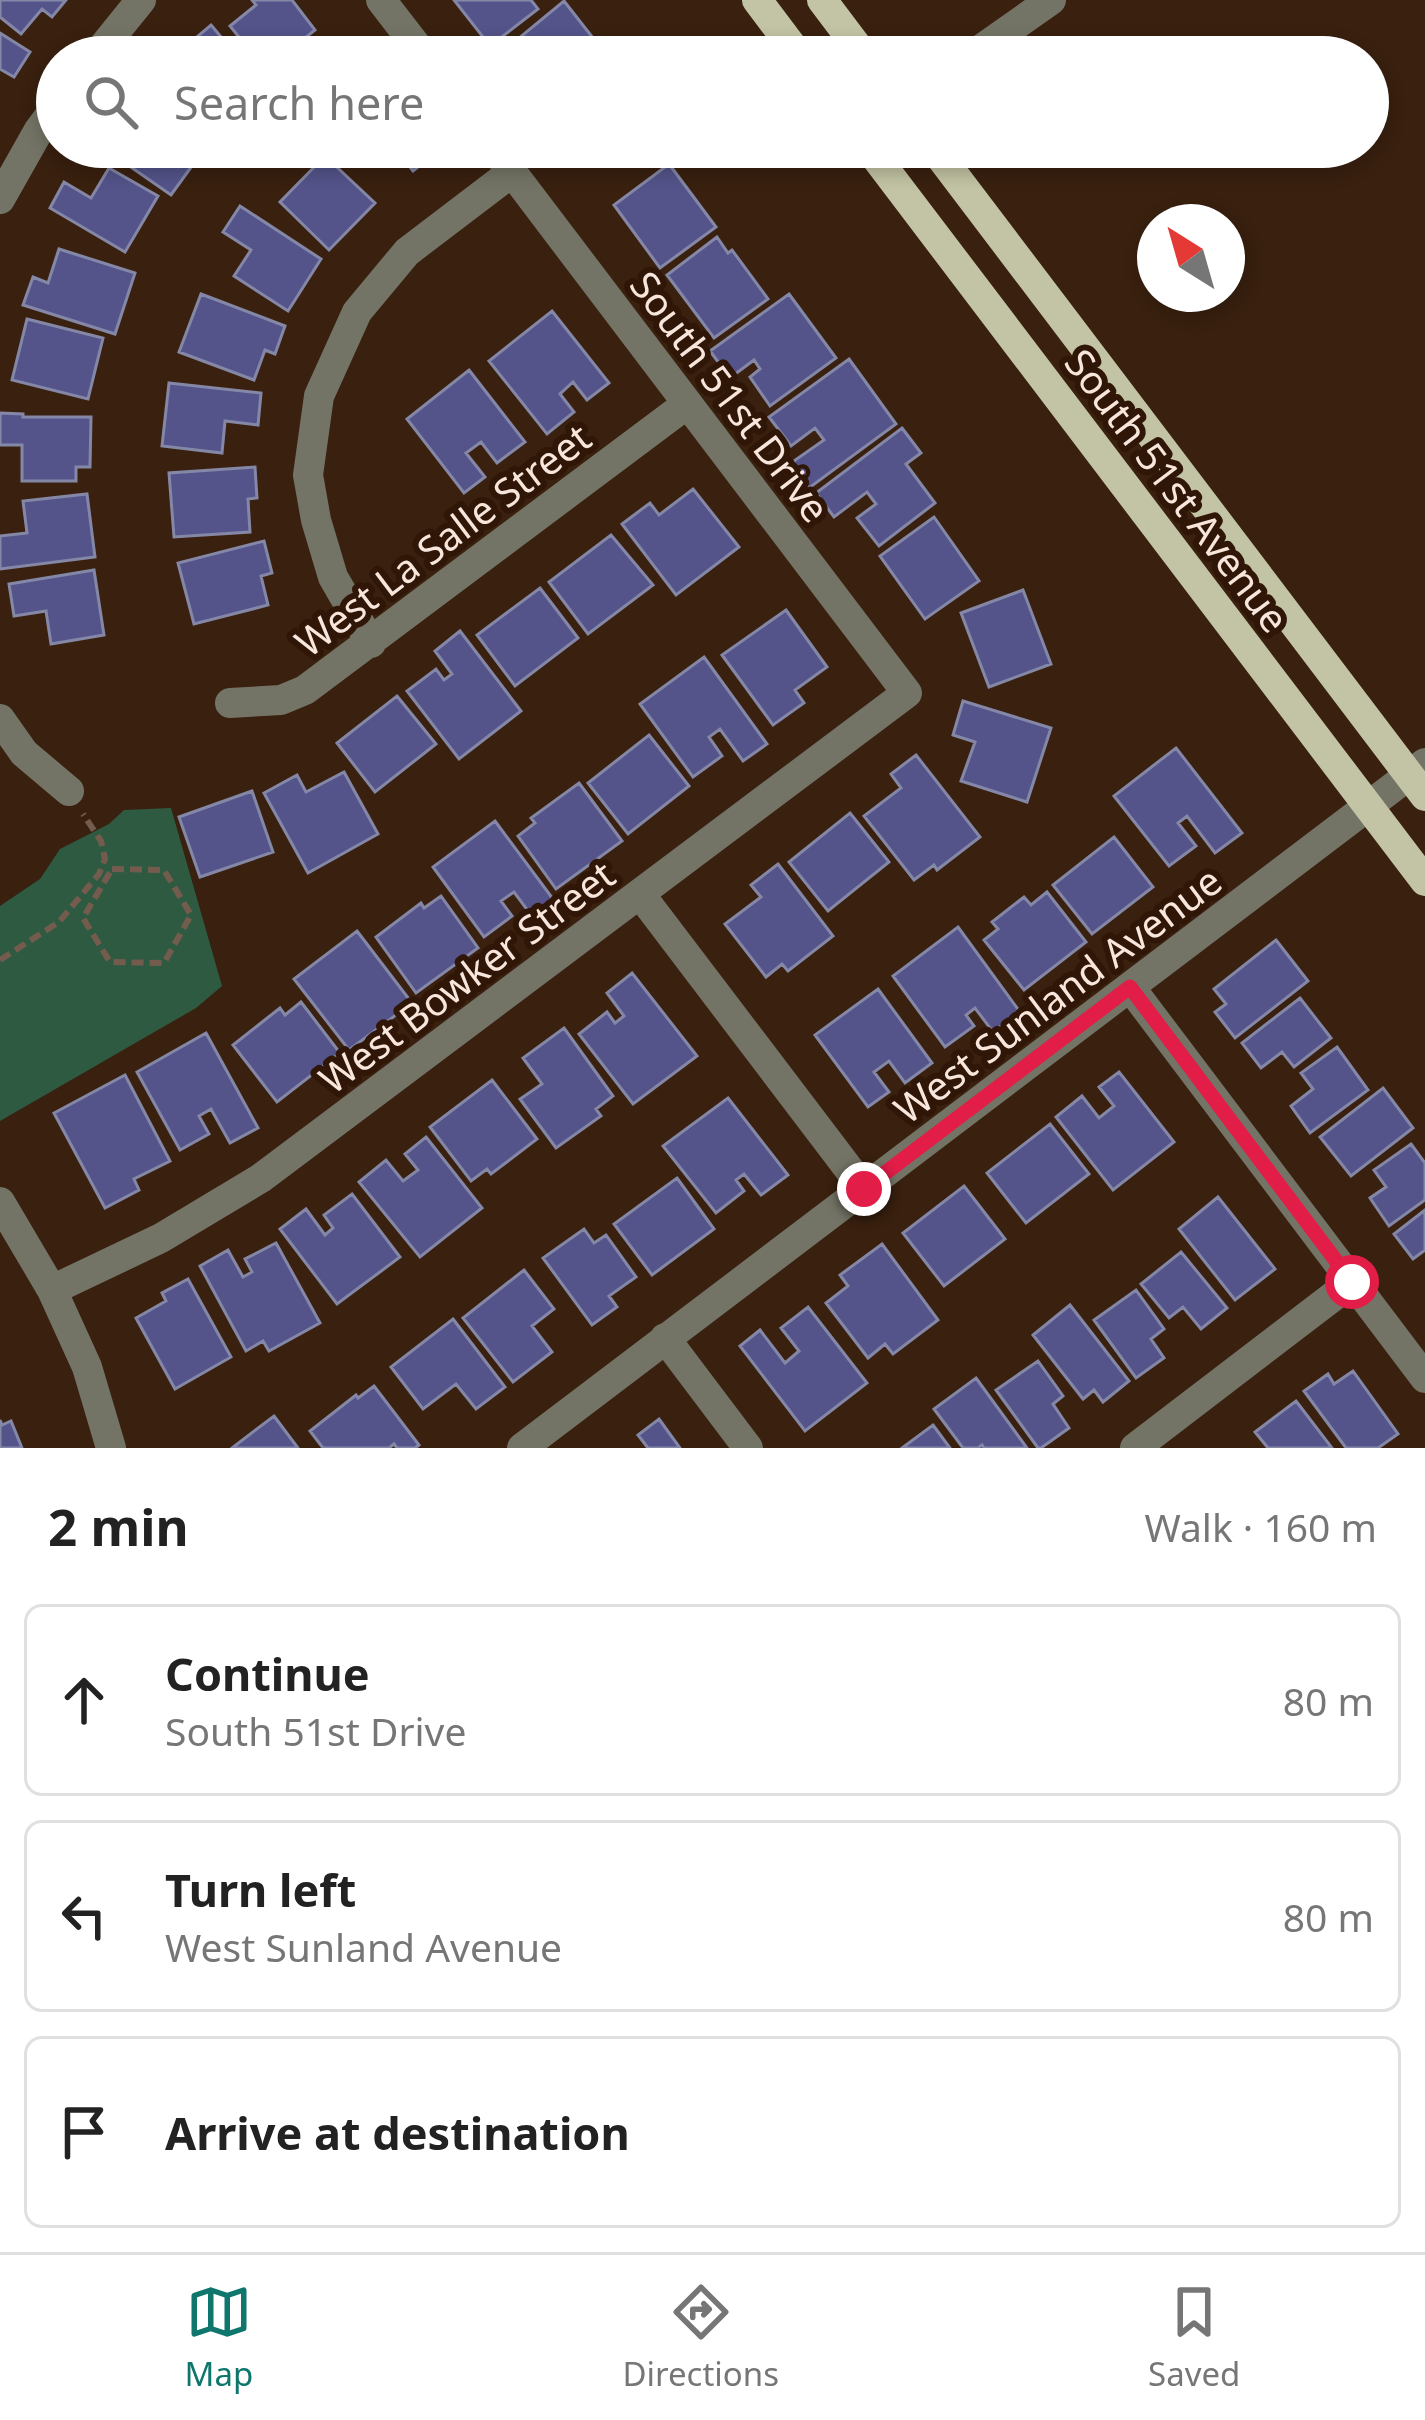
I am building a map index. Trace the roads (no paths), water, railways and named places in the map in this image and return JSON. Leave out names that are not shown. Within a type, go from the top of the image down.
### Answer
[{"type":"main road","points":[[757,0],[784,36]]},
{"type":"main road","points":[[822,0],[849,36]]},
{"type":"main road","name":"South 51st Avenue","points":[[884,168],[1425,881]]},
{"type":"main road","name":"South 51st Avenue","points":[[949,168],[1420,778]]},
{"type":"street","points":[[112,36],[142,0]]},
{"type":"street","points":[[382,0],[409,36]]},
{"type":"street","points":[[1000,36],[1051,0]]},
{"type":"street","points":[[0,199],[36,135]]},
{"type":"street","name":"South 51st Drive","points":[[509,168],[907,693]]},
{"type":"street","points":[[370,643],[333,577],[316,520],[308,475],[319,396],[357,312],[407,252],[512,172]]},
{"type":"street","name":"West La Salle Street","points":[[230,703],[281,700],[305,690],[687,404]]},
{"type":"street","name":"West Bowker Street","points":[[52,1290],[161,1238],[261,1178],[907,693]]},
{"type":"street","points":[[0,719],[24,753],[69,791]]},
{"type":"street","name":"West Sunland Avenue","points":[[522,1448],[1367,806],[1420,778]]},
{"type":"street","points":[[640,894],[864,1189]]},
{"type":"street","points":[[1130,987],[1425,1378]]},
{"type":"street","points":[[0,1202],[52,1290],[87,1367],[112,1448]]},
{"type":"street","points":[[1135,1448],[1352,1282]]},
{"type":"street","points":[[665,1338],[748,1448]]}]
